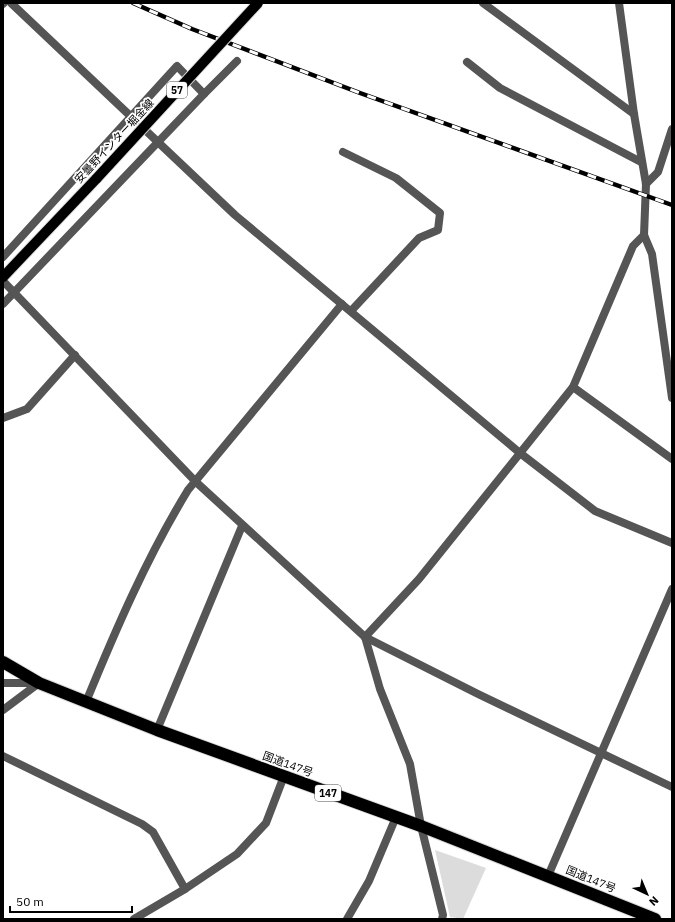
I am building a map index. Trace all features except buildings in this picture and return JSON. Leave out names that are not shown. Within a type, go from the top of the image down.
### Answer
[{"type":"highway","name":"国道147号","points":[[3,662],[39,683],[157,730],[421,826],[656,919]]},
{"type":"main road","name":"安曇野インター堀金線","points":[[3,277],[97,178],[258,3]]},
{"type":"street","points":[[12,3],[156,142],[235,215],[520,453],[595,512],[672,543]]},
{"type":"street","points":[[483,3],[634,114]]},
{"type":"street","points":[[619,3],[641,162],[646,184],[644,235],[652,254],[672,398]]},
{"type":"street","points":[[3,304],[156,142],[237,61]]},
{"type":"street","points":[[467,62],[500,88],[641,162]]},
{"type":"street","points":[[3,257],[177,66],[204,94]]},
{"type":"street","points":[[646,184],[658,172],[672,129]]},
{"type":"street","points":[[343,152],[396,178],[440,213],[438,230],[419,238],[350,311]]},
{"type":"street","points":[[365,637],[419,579],[574,387],[633,246],[644,235]]},
{"type":"street","points":[[3,281],[196,482],[242,526],[365,637],[478,694],[672,787]]},
{"type":"street","points":[[86,702],[120,619],[146,564],[167,523],[188,490],[342,304]]},
{"type":"street","points":[[3,418],[27,409],[75,355]]},
{"type":"street","points":[[574,387],[672,459]]},
{"type":"street","points":[[157,730],[242,526]]},
{"type":"street","points":[[548,876],[600,752],[672,589]]},
{"type":"street","points":[[365,637],[380,689],[410,764],[421,826],[443,915],[442,919]]},
{"type":"street","points":[[3,683],[39,683]]},
{"type":"street","points":[[3,710],[39,683]]},
{"type":"street","points":[[3,756],[142,824],[153,832],[185,890]]},
{"type":"street","points":[[134,919],[185,890],[237,854],[266,823],[284,776]]},
{"type":"street","points":[[347,919],[369,881],[396,817]]},
{"type":"shaded area","points":[[435,850],[486,868],[463,919],[450,917]]},
{"type":"railway","points":[[133,3],[192,29],[360,93],[672,205]]}]
